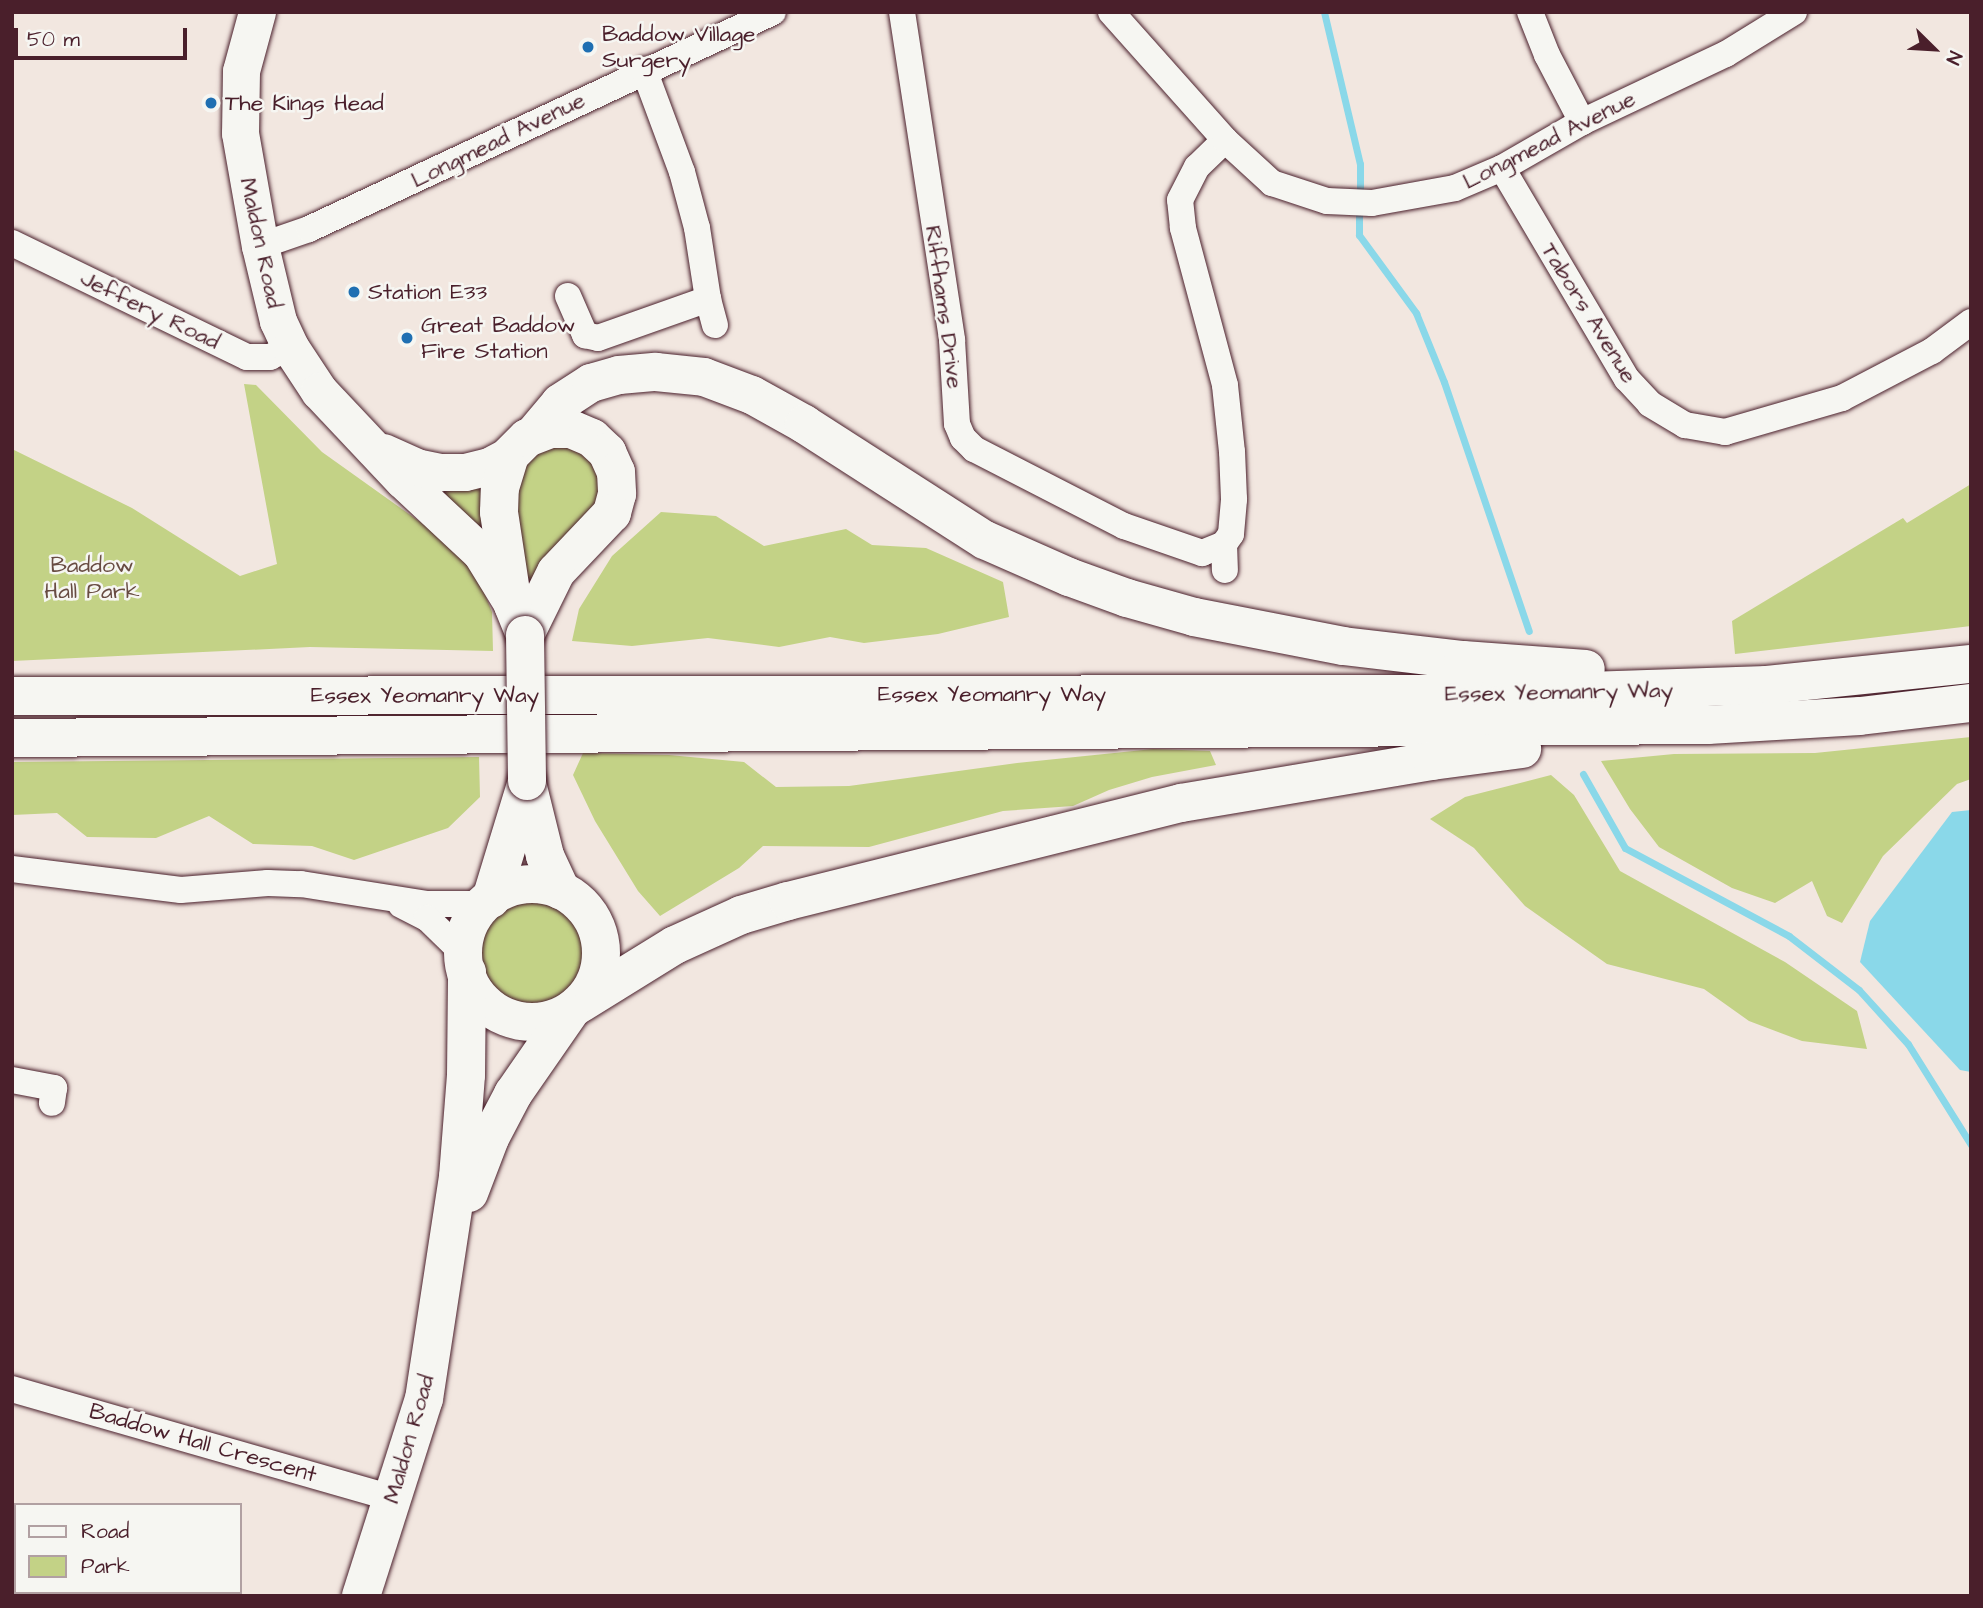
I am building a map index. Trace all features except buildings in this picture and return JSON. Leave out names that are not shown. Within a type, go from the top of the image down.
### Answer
[{"type":"main road","points":[[523,444],[560,403],[591,383],[619,375],[682,373],[752,395],[804,424],[930,508],[985,540],[1069,577],[1194,618],[1356,647],[1463,660],[1600,670],[1677,673],[1958,666]]},
{"type":"main road","name":"Maldon Road","points":[[519,620],[556,572],[611,513],[617,494],[616,472],[607,452],[592,438],[571,429],[550,429],[523,444],[500,488],[499,512],[519,620],[527,781],[537,831],[561,891]]},
{"type":"main road","name":"Essex Yeomanry Way","points":[[12,696],[1498,694],[1768,685],[1958,666]]},
{"type":"main road","name":"Essex Yeomanry Way","points":[[12,738],[1708,725],[1860,716],[1971,703]]},
{"type":"main road","points":[[575,1008],[590,991],[600,963],[598,934],[584,908],[561,891],[524,885],[488,901],[469,926],[465,962],[473,989],[484,1003],[516,1021],[534,1023],[575,1008],[675,945],[741,915],[788,901],[1181,803],[1432,761],[1708,725]]},
{"type":"main road","name":"Maldon Road","points":[[488,901],[527,781]]},
{"type":"main road","name":"Maldon Road","points":[[361,1596],[424,1399],[444,1279],[458,1177],[466,1075],[465,962]]},
{"type":"main road","name":"Maldon Road","points":[[444,1279],[472,1184],[490,1138],[532,1063],[575,1008]]},
{"type":"street","name":"Maldon Road","points":[[257,12],[241,71],[239,103],[245,170],[278,321],[290,347],[319,391],[369,446],[481,553],[519,620]]},
{"type":"street","name":"Longmead Avenue","points":[[260,246],[334,218],[644,70],[773,12]]},
{"type":"street","name":"Riffhams Drive","points":[[902,12],[953,340],[957,424],[963,438],[974,449],[1124,526],[1202,553],[1225,557],[1231,534],[1234,499],[1225,385],[1183,228],[1180,200],[1197,167],[1225,140]]},
{"type":"street","name":"Longmead Avenue","points":[[1111,12],[1225,140],[1272,183],[1294,193],[1327,201],[1372,203],[1455,188],[1502,168],[1582,122],[1726,54],[1794,12]]},
{"type":"street","points":[[1530,12],[1582,122]]},
{"type":"street","points":[[644,70],[661,110],[685,184],[697,228],[708,299],[715,325]]},
{"type":"street","name":"Tabors Avenue","points":[[1502,168],[1627,379],[1650,404],[1685,425],[1725,432],[1842,398],[1931,352],[1971,322]]},
{"type":"street","name":"Jeffery Road","points":[[12,243],[247,357],[270,357],[290,347]]},
{"type":"street","points":[[568,296],[586,334],[598,338],[708,299]]},
{"type":"street","name":"Maldon Road","points":[[369,446],[416,467],[440,472],[465,472],[489,466],[523,444]]},
{"type":"street","points":[[12,869],[181,890],[268,883],[301,884],[428,904],[488,901]]},
{"type":"street","points":[[390,899],[428,918],[465,962]]},
{"type":"street","points":[[12,1080],[54,1088],[52,1103]]},
{"type":"street","name":"Baddow Hall Crescent","points":[[12,1389],[393,1498]]},
{"type":"green space","name":"Baddow Hall Park","points":[[244,384],[256,385],[322,452],[444,539],[476,572],[492,612],[493,651],[310,647],[12,661],[12,449],[132,508],[240,576],[277,564]]},
{"type":"green space","points":[[571,446],[594,458],[604,503],[540,566],[525,588],[515,491],[524,467],[544,448]]},
{"type":"green space","points":[[486,475],[484,533],[426,485]]},
{"type":"green space","points":[[1971,484],[1971,626],[1735,654],[1732,621],[1903,518],[1907,523]]},
{"type":"green space","points":[[661,512],[716,516],[764,546],[846,529],[872,545],[926,548],[1003,582],[1009,617],[938,634],[864,643],[830,637],[779,647],[708,638],[632,646],[572,641],[579,609],[612,556]]},
{"type":"green space","points":[[1971,737],[1971,779],[1957,784],[1883,856],[1842,923],[1827,916],[1812,881],[1775,903],[1732,888],[1659,847],[1630,809],[1601,761],[1674,754],[1815,753]]},
{"type":"green space","points":[[1153,749],[1210,751],[1216,765],[1152,777],[1109,790],[1073,806],[1003,811],[869,847],[763,846],[739,868],[660,916],[638,891],[595,821],[573,775],[583,753],[669,755],[744,762],[776,787],[849,786],[1017,763]]},
{"type":"green space","points":[[479,757],[480,797],[448,828],[354,860],[312,846],[253,844],[209,816],[156,838],[87,837],[57,813],[12,815],[12,762]]},
{"type":"green space","points":[[1551,775],[1574,795],[1620,871],[1785,962],[1857,1011],[1867,1049],[1802,1041],[1749,1021],[1704,989],[1607,964],[1525,906],[1474,848],[1430,819],[1465,797]]},
{"type":"green space","points":[[532,900],[553,904],[570,916],[582,933],[586,954],[582,975],[570,992],[553,1004],[532,1008],[511,1004],[494,992],[482,975],[478,954],[482,933],[494,916],[511,904]]},
{"type":"water","points":[[1971,810],[1971,1072],[1960,1070],[1860,962],[1870,921],[1952,812]]},
{"type":"waterway","points":[[1324,12],[1360,164],[1360,196]]},
{"type":"waterway","points":[[1359,208],[1359,235],[1416,313],[1444,382],[1529,631]]},
{"type":"waterway","points":[[1583,774],[1625,848],[1789,936],[1859,990],[1908,1044],[1971,1145]]},
{"type":"place","name":"Baddow Village Surgery","points":[[588,47]]},
{"type":"place","name":"The Kings Head","points":[[211,103]]},
{"type":"place","name":"Station E33","points":[[354,292]]},
{"type":"place","name":"Great Baddow Fire Station","points":[[407,338]]}]
